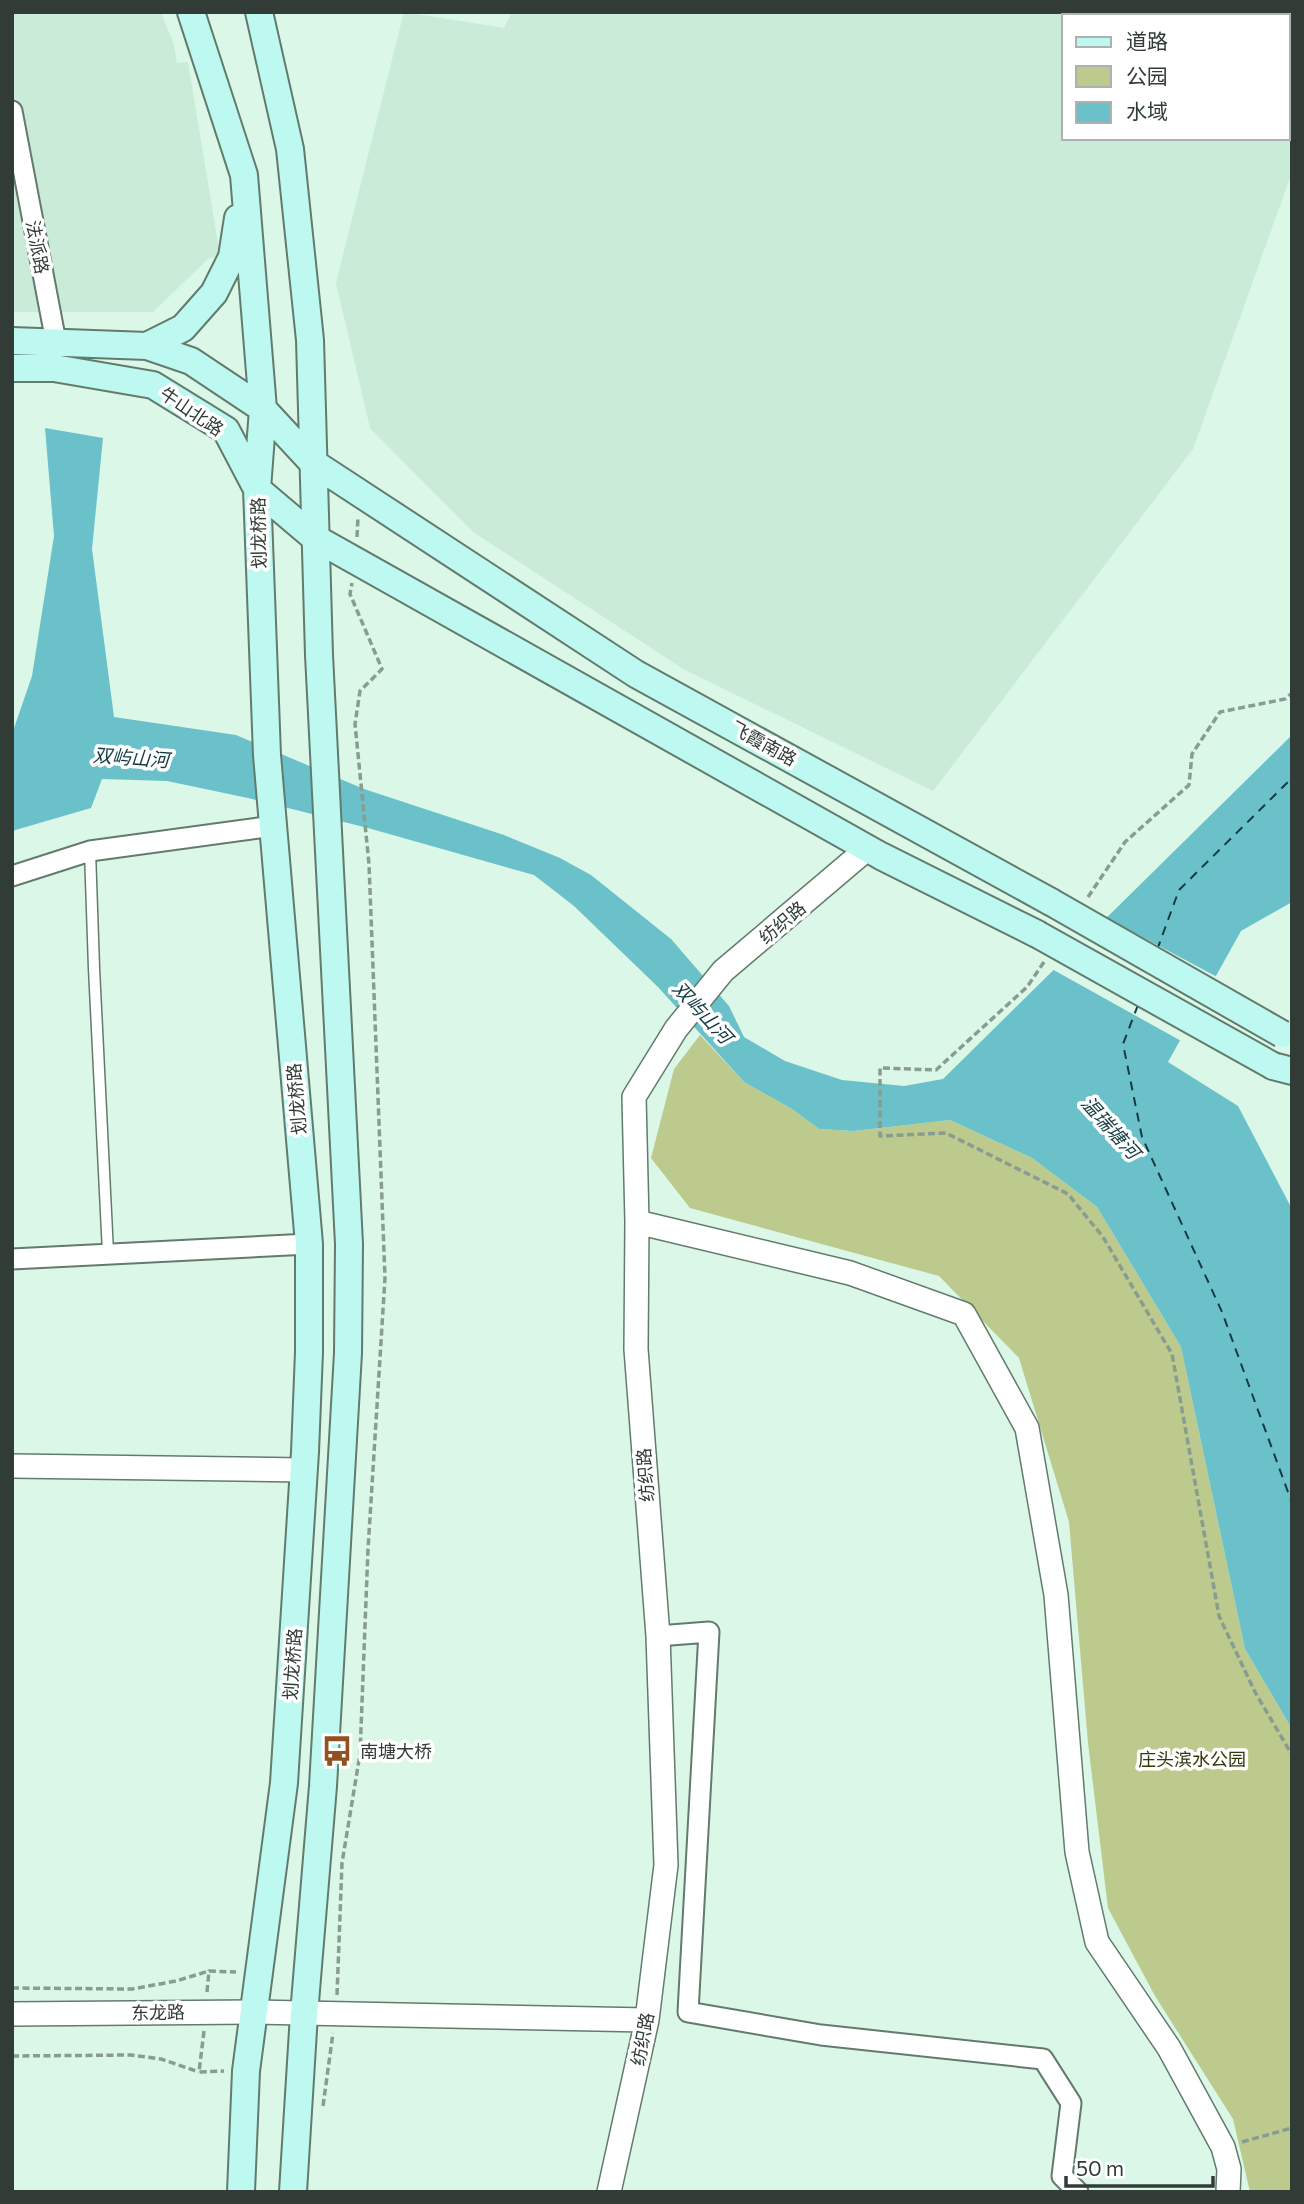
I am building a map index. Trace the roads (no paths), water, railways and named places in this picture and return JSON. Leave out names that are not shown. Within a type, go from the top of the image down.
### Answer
[{"type":"main road","name":"划龙桥路","points":[[191,12],[244,175],[263,409],[257,489],[267,741],[309,1244],[309,1352],[304,1470],[284,1783],[246,2071],[241,2192]]},
{"type":"main road","points":[[259,12],[290,149],[310,340],[314,538],[348,1230],[348,1353],[323,1786],[304,2014],[293,2192]]},
{"type":"main road","points":[[147,346],[183,328],[214,293],[232,257],[244,175]]},
{"type":"main road","points":[[12,341],[147,346],[191,361],[263,409]]},
{"type":"main road","name":"牛山北路","points":[[12,368],[54,368],[153,385],[226,430],[257,489]]},
{"type":"main road","name":"飞霞南路","points":[[263,409],[312,462],[636,674],[1287,1035]]},
{"type":"main road","points":[[257,489],[314,538],[1044,944],[1282,1068]]},
{"type":"street","name":"法派路","points":[[12,111],[56,342]]},
{"type":"street","points":[[12,876],[90,851],[273,826]]},
{"type":"street","name":"纺织路","points":[[609,2192],[647,2020],[666,1865],[657,1636],[636,1349],[638,1222],[634,1097],[676,1029],[723,971],[869,848]]},
{"type":"street","points":[[638,1222],[850,1273],[964,1314],[1027,1428],[1056,1595],[1077,1852],[1097,1942],[1169,2048],[1223,2147],[1229,2169],[1228,2192]]},
{"type":"street","points":[[12,1258],[309,1244]]},
{"type":"street","points":[[12,1466],[304,1470]]},
{"type":"street","points":[[657,1636],[709,1632],[688,2012],[821,2035],[1043,2059],[1071,2103],[1062,2176],[1078,2192]]},
{"type":"street","name":"东龙路","points":[[12,2014],[253,2012],[647,2020]]},
{"type":"lane","points":[[90,851],[93,968],[108,1253]]},
{"type":"water","points":[[45,428],[103,438],[92,549],[114,717],[236,735],[364,789],[504,835],[560,858],[591,875],[671,939],[729,1006],[744,1037],[785,1061],[842,1080],[904,1086],[943,1079],[1292,735],[1292,902],[1241,931],[1168,1062],[1238,1106],[1292,1209],[1292,1729],[1245,1649],[1181,1347],[1097,1207],[1032,1158],[950,1120],[854,1131],[819,1129],[792,1109],[744,1082],[658,987],[574,906],[534,875],[368,828],[167,781],[102,779],[91,808],[12,831],[12,734],[32,676],[54,536]]},
{"type":"place","name":"南塘大桥","points":[[337,1751]]},
{"type":"water label","name":"双屿山河","points":[[131,757]]},
{"type":"water label","name":"双屿山河","points":[[703,1012]]},
{"type":"water label","name":"温瑞塘河","points":[[1111,1127]]},
{"type":"park label","name":"庄头滨水公园","points":[[1192,1759]]}]
